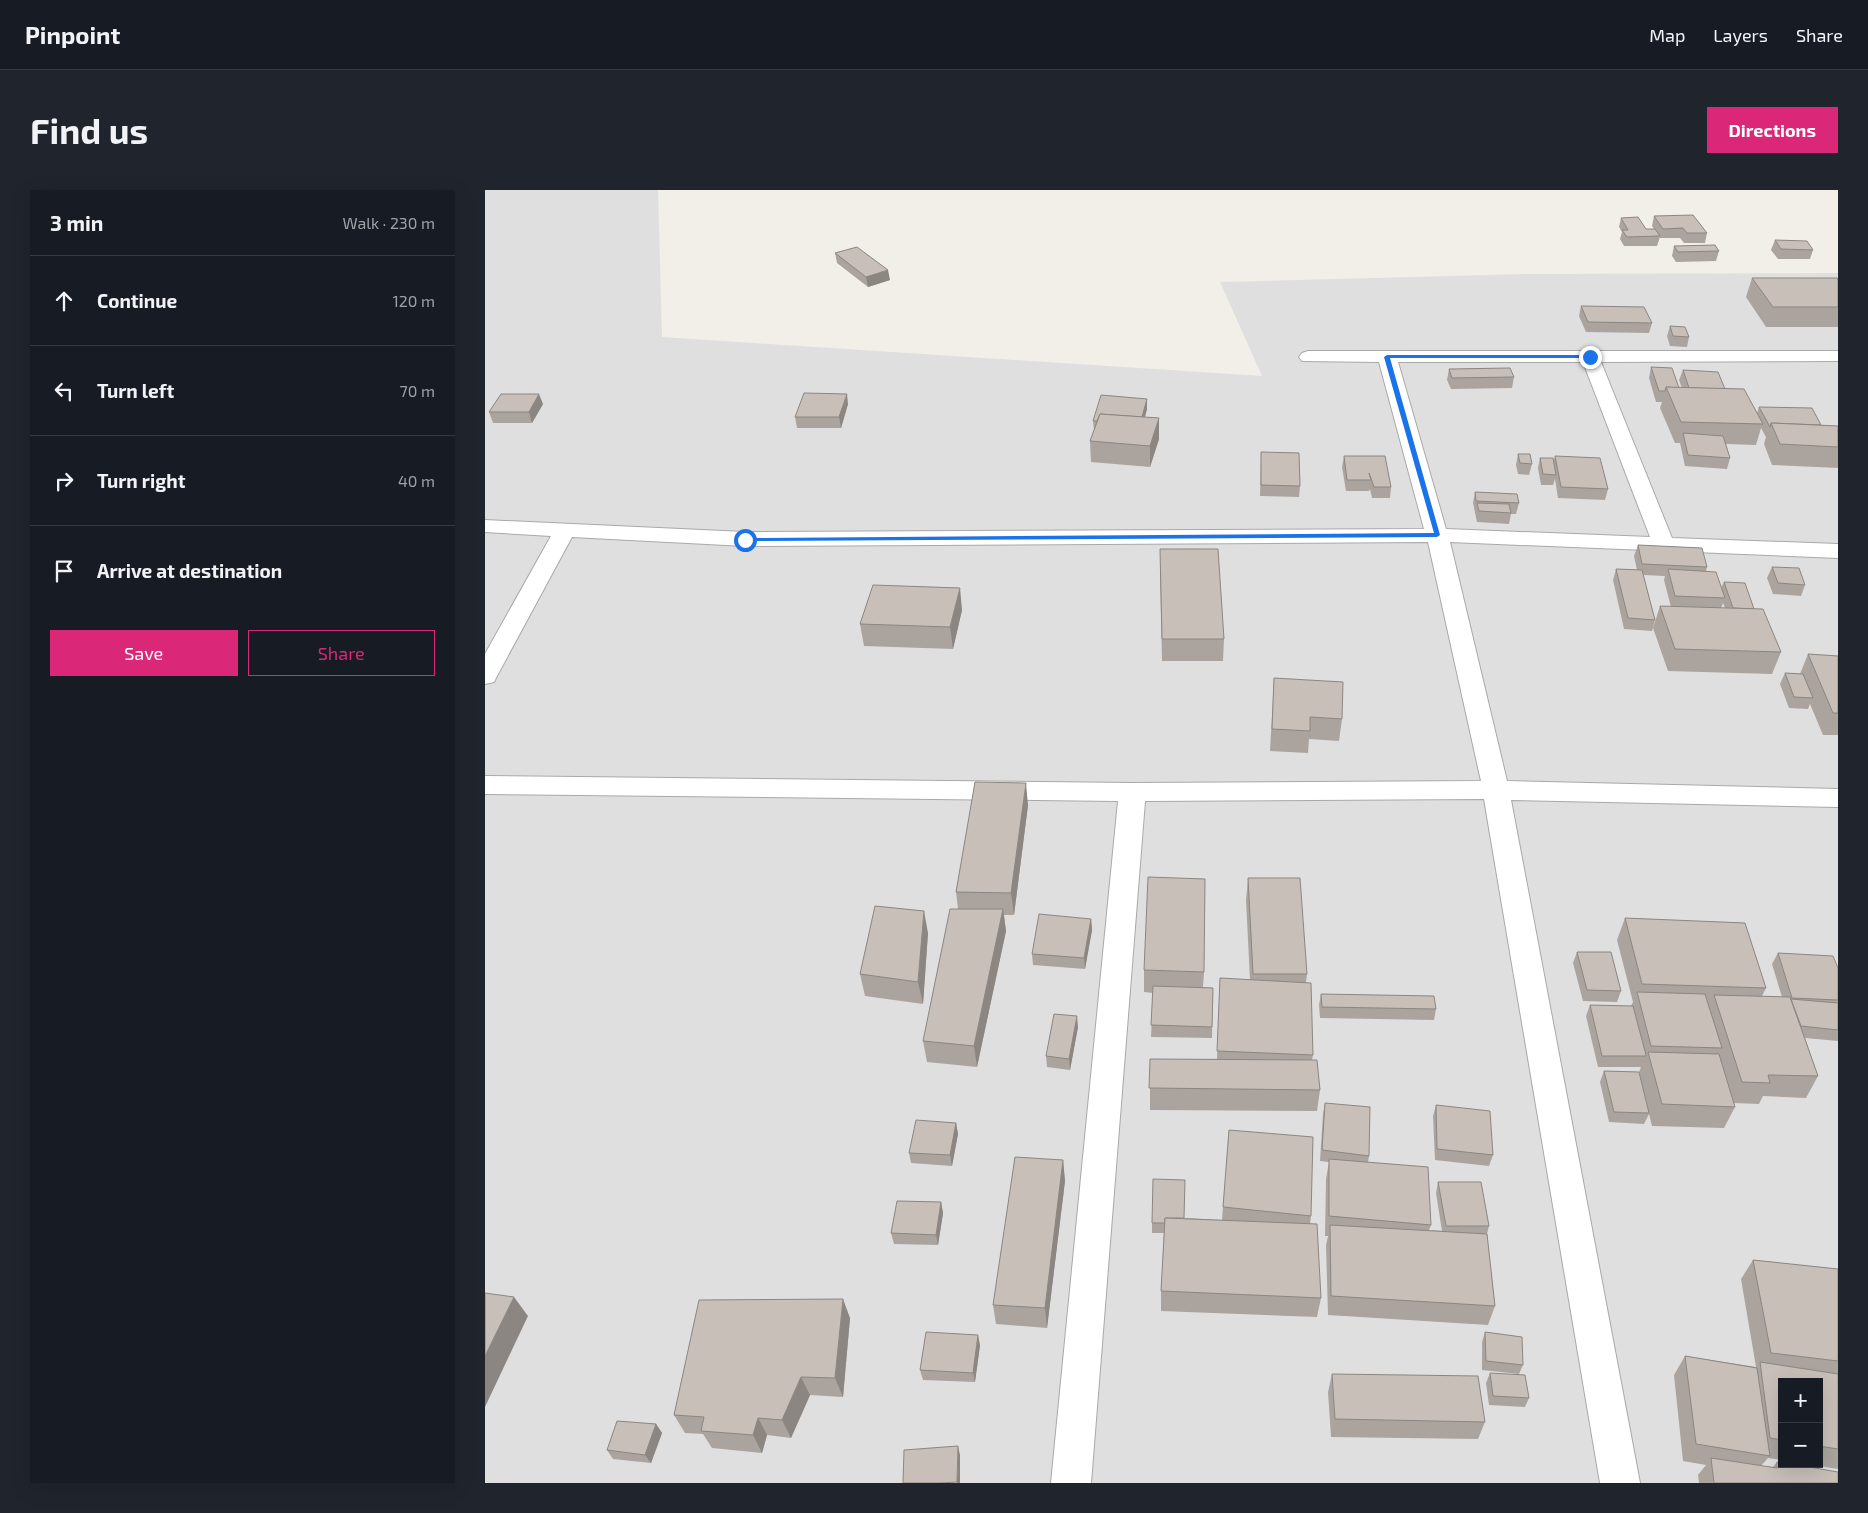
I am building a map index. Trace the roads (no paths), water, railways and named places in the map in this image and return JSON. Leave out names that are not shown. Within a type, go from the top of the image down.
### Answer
[{"type":"street","points":[[1308,357],[1838,356]]},
{"type":"street","points":[[1387,357],[1437,535],[1496,790],[1620,1483]]},
{"type":"street","points":[[1590,357],[1664,544]]},
{"type":"street","points":[[485,526],[745,540],[1437,535],[1838,551]]},
{"type":"street","points":[[485,676],[565,530]]},
{"type":"street","points":[[485,785],[1132,792],[1496,790],[1838,798]]},
{"type":"street","points":[[1071,1483],[1132,792]]}]
